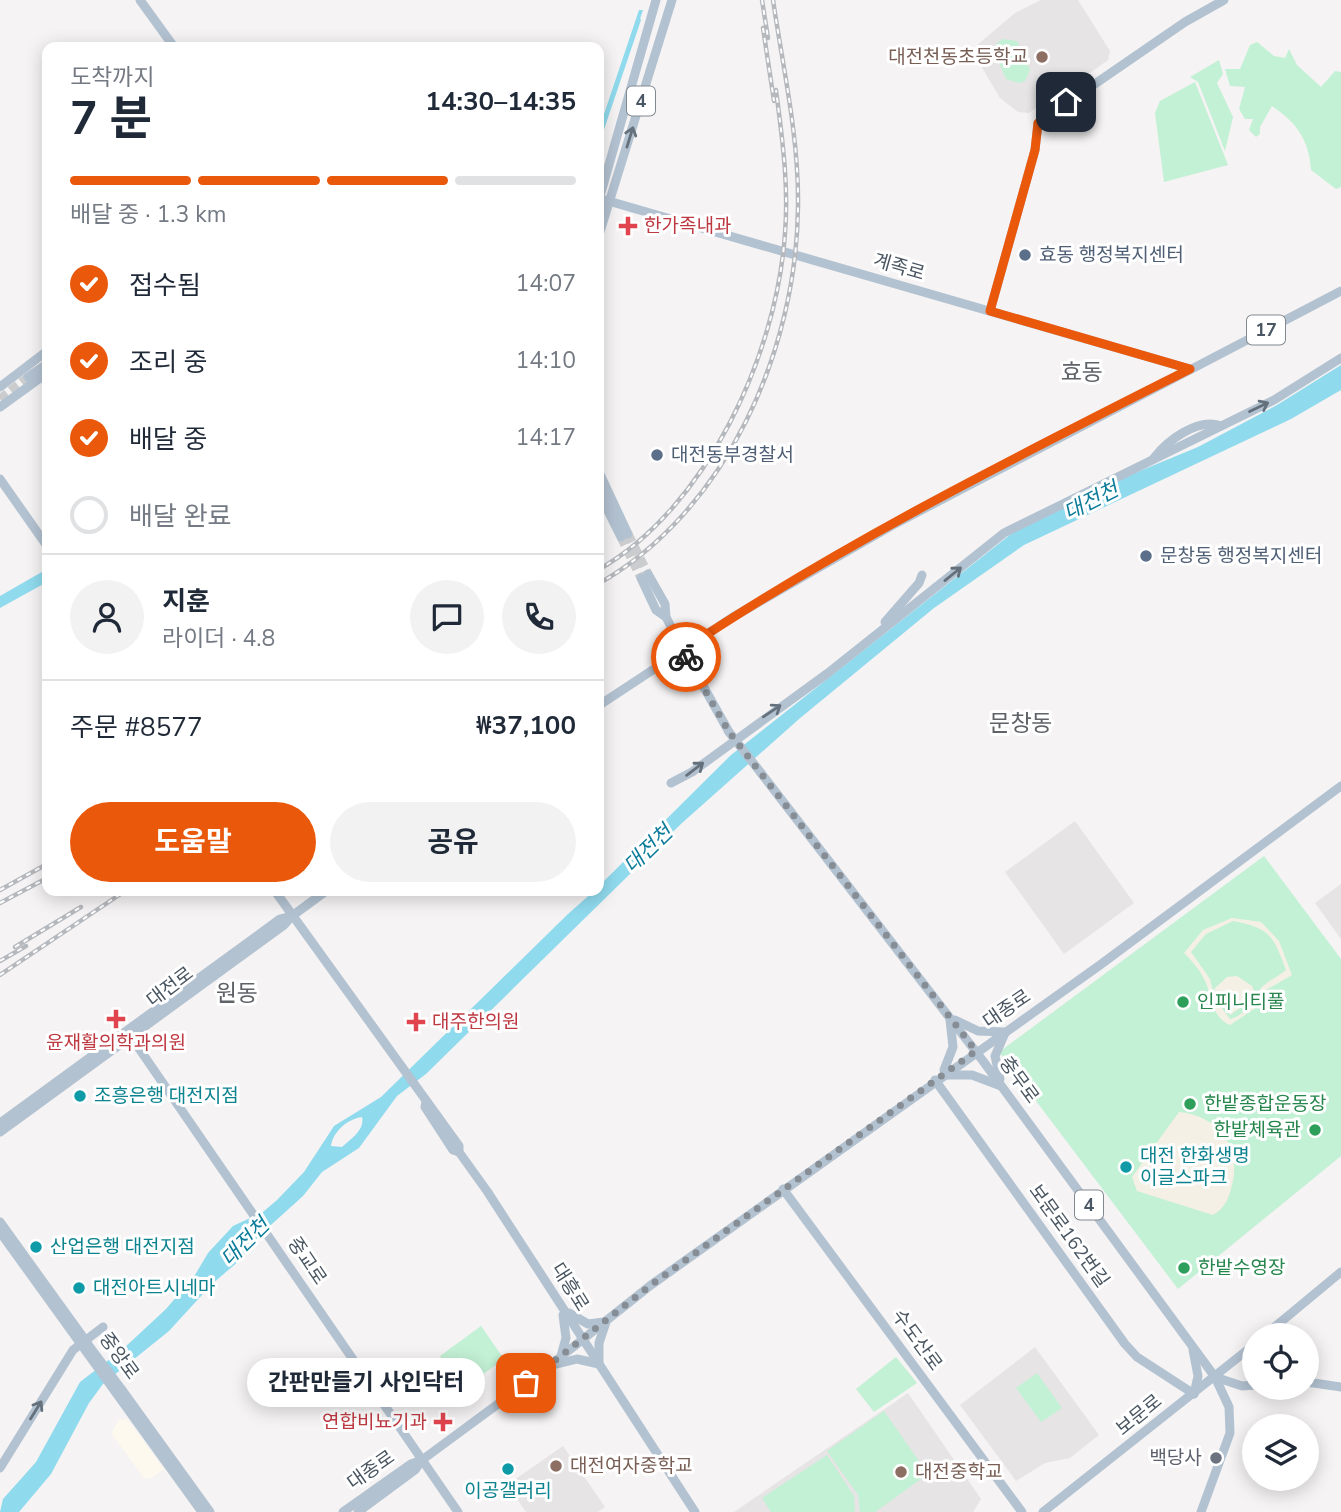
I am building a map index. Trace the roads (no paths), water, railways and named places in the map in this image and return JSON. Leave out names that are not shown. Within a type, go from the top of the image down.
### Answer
[{"type":"main road","points":[[140,0],[170,42]]},
{"type":"main road","name":"4","points":[[604,182],[656,0]]},
{"type":"main road","name":"4","points":[[610,202],[672,0]]},
{"type":"main road","points":[[990,311],[1035,150],[1038,123],[1185,22],[1224,0]]},
{"type":"main road","name":"계족로","points":[[604,201],[1190,369]]},
{"type":"main road","points":[[604,220],[610,202]]},
{"type":"main road","name":"17","points":[[604,702],[766,597],[891,526],[1341,291]]},
{"type":"main road","points":[[0,407],[42,358]]},
{"type":"main road","points":[[671,783],[692,772],[1010,530],[1150,462],[1161,449],[1187,430],[1209,424],[1222,426],[1295,388],[1341,358]]},
{"type":"main road","points":[[1157,359],[1164,373],[1161,384]]},
{"type":"main road","points":[[0,387],[42,367]]},
{"type":"main road","points":[[26,375],[42,373]]},
{"type":"main road","points":[[0,478],[42,539]]},
{"type":"main road","points":[[604,485],[624,535],[604,501]]},
{"type":"main road","points":[[867,641],[901,606],[922,575]]},
{"type":"main road","name":"충무로","points":[[645,576],[665,604],[666,617],[729,732],[976,1051],[1215,1377],[1229,1407],[1230,1433],[1200,1512]]},
{"type":"main road","name":"대종로","points":[[343,1512],[411,1464],[422,1460],[560,1359],[651,1285],[938,1077],[1006,1032],[1341,786]]},
{"type":"main road","name":"대흥로","points":[[278,896],[459,1146],[459,1152],[695,1512]]},
{"type":"main road","name":"대전로","points":[[0,1132],[281,919],[292,916],[319,896]]},
{"type":"main road","points":[[938,1077],[952,1053],[950,1017],[978,1031],[1006,1032],[995,1056],[1003,1088]]},
{"type":"main road","name":"대전로","points":[[0,1123],[130,1034]]},
{"type":"main road","name":"중교로","points":[[130,1034],[458,1512]]},
{"type":"main road","points":[[938,1077],[972,1074],[1003,1088]]},
{"type":"main road","name":"보문로162번길","points":[[938,1077],[1125,1344],[1137,1357],[1194,1394]]},
{"type":"main road","name":"수도산로","points":[[783,1189],[1022,1512]]},
{"type":"main road","name":"중앙로","points":[[0,1222],[85,1345]]},
{"type":"main road","name":"중앙로","points":[[0,1232],[210,1512]]},
{"type":"main road","points":[[1279,1323],[1341,1272]]},
{"type":"main road","points":[[548,1367],[577,1359],[599,1364],[599,1343],[606,1322],[588,1324],[573,1317],[561,1306]]},
{"type":"main road","points":[[560,1359],[566,1338],[561,1306]]},
{"type":"main road","points":[[0,1468],[85,1345],[103,1326]]},
{"type":"main road","points":[[1193,1348],[1198,1376],[1194,1394]]},
{"type":"main road","name":"보문로","points":[[1043,1512],[1242,1355]]},
{"type":"main road","points":[[1215,1377],[1242,1386]]},
{"type":"main road","points":[[1319,1384],[1341,1387]]},
{"type":"main road","name":"중앙로","points":[[120,1393],[202,1512]]},
{"type":"main road","name":"대종로","points":[[358,1512],[415,1470],[422,1460]]},
{"type":"water","points":[[639,10],[643,10],[604,129],[604,114]]},
{"type":"water","name":"대전천","points":[[1341,365],[1341,390],[1291,419],[1024,545],[934,608],[799,719],[682,823],[426,1074],[397,1096],[359,1148],[322,1172],[303,1196],[262,1233],[240,1260],[212,1284],[169,1331],[103,1384],[89,1403],[51,1474],[19,1512],[0,1512],[3,1499],[36,1462],[80,1382],[123,1349],[166,1309],[195,1275],[208,1253],[233,1226],[263,1212],[277,1200],[304,1172],[334,1126],[381,1097],[588,896],[604,896],[604,881],[731,755],[1011,534],[1130,475],[1198,447],[1277,405]],"holes":[[[362,1117],[361,1126],[342,1147],[331,1146],[338,1131],[346,1123]]]},
{"type":"water","points":[[42,572],[42,585],[0,608],[0,596]]},
{"type":"waterway","points":[[604,126],[640,20]]},
{"type":"tunnel","points":[[0,399],[28,377]]},
{"type":"tunnel","points":[[628,534],[648,574]]},
{"type":"tunnel","points":[[621,537],[641,578]]},
{"type":"railway","points":[[762,0],[768,38]]},
{"type":"railway","points":[[604,580],[644,553],[684,514],[718,470],[746,421],[768,369],[784,315],[794,260],[798,180],[793,128],[773,0]]},
{"type":"railway","points":[[763,28],[774,101]]},
{"type":"railway","points":[[604,566],[637,543],[672,508],[703,468],[729,424],[751,376],[768,328],[779,280],[785,233],[783,143],[776,90]]},
{"type":"railway","points":[[0,890],[42,867]]},
{"type":"railway","points":[[0,903],[42,881]]},
{"type":"railway","points":[[0,975],[118,896]]},
{"type":"railway","points":[[15,947],[81,907]]},
{"type":"railway","points":[[0,961],[26,946]]},
{"type":"place","name":"대전천동초등학교","points":[[1042,57]]},
{"type":"place","name":"한가족내과","points":[[628,226]]},
{"type":"place","name":"효동 행정복지센터","points":[[1025,255]]},
{"type":"place","name":"대전동부경찰서","points":[[657,455]]},
{"type":"place","name":"문창동 행정복지센터","points":[[1146,556]]},
{"type":"place","name":"인피니티풀","points":[[1183,1002]]},
{"type":"place","name":"윤재활의학과의원","points":[[116,1019]]},
{"type":"place","name":"대주한의원","points":[[416,1022]]},
{"type":"place","name":"조흥은행 대전지점","points":[[80,1096]]},
{"type":"place","name":"한밭종합운동장","points":[[1190,1104]]},
{"type":"place","name":"한밭체육관","points":[[1315,1130]]},
{"type":"place","name":"대전 한화생명 이글스파크","points":[[1126,1167]]},
{"type":"place","name":"산업은행 대전지점","points":[[36,1247]]},
{"type":"place","name":"한밭수영장","points":[[1184,1268]]},
{"type":"place","name":"대전아트시네마","points":[[79,1288]]},
{"type":"place","name":"간판만들기 사인닥터","points":[[526,1383]]},
{"type":"place","name":"연합비뇨기과","points":[[443,1422]]},
{"type":"place","name":"백당사","points":[[1216,1458]]},
{"type":"place","name":"대전여자중학교","points":[[556,1466]]},
{"type":"place","name":"이공갤러리","points":[[508,1469]]},
{"type":"place","name":"대전중학교","points":[[901,1472]]},
{"type":"district","name":"효동","points":[[1082,372]]},
{"type":"district","name":"문창동","points":[[1021,723]]},
{"type":"district","name":"원동","points":[[237,993]]}]
